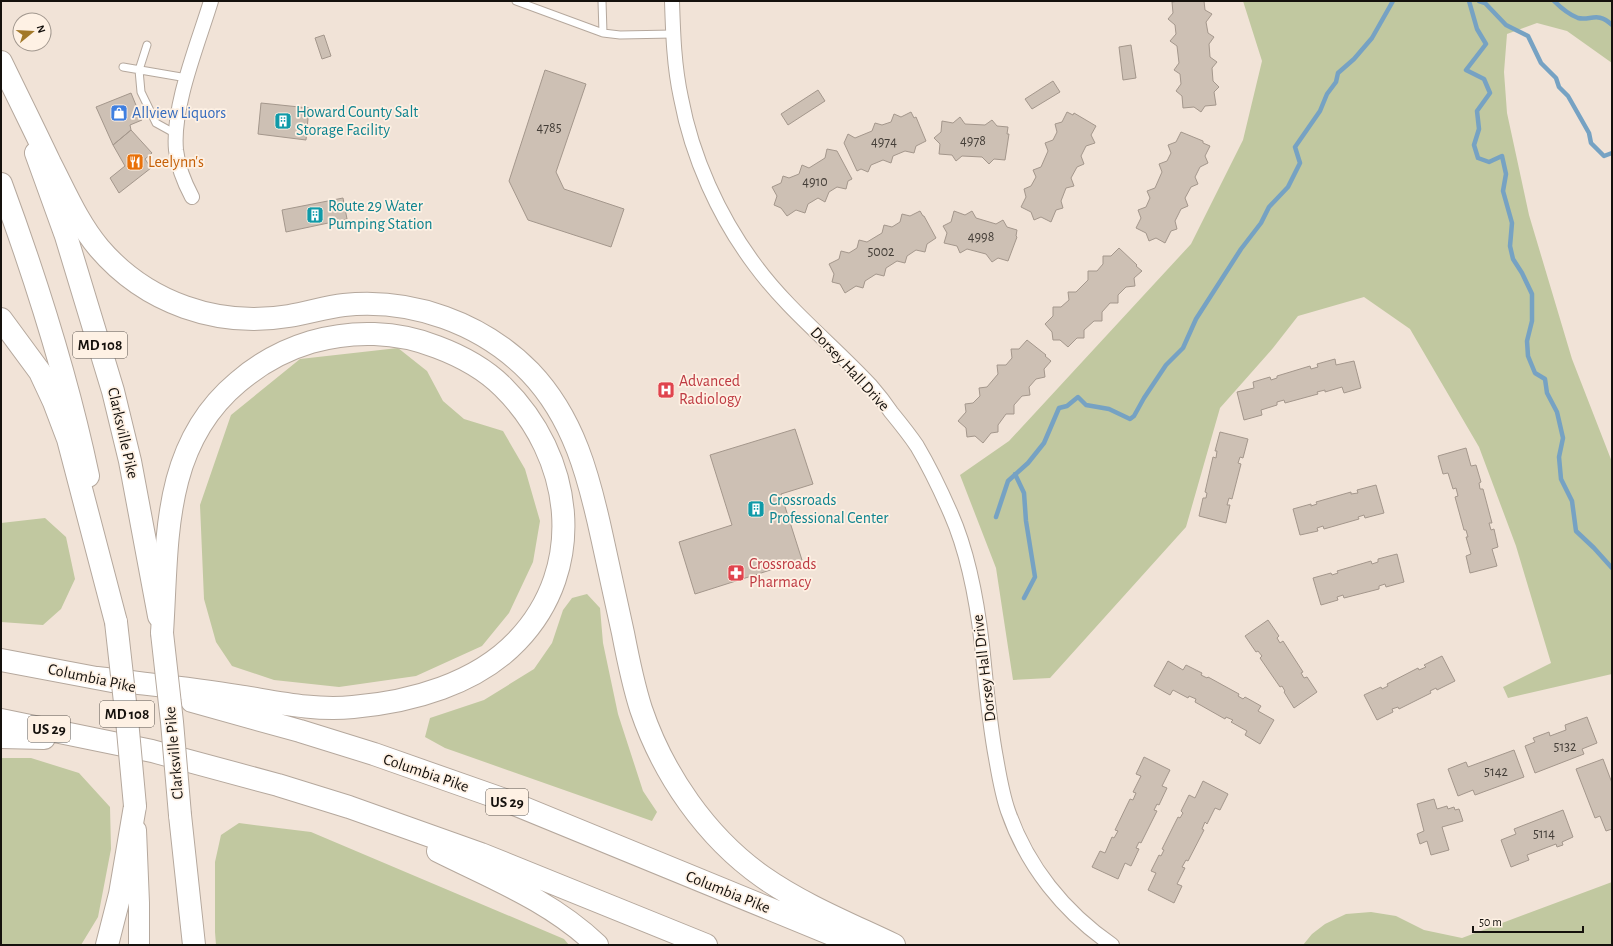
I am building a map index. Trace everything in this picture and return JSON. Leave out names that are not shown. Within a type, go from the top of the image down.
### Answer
[{"type":"main road","points":[[1,62],[70,204],[87,233],[100,249],[125,274],[155,294],[179,306],[203,314],[229,318],[287,316],[345,305],[400,306],[418,309],[470,328],[510,354],[529,372],[546,390],[559,408],[570,428],[582,458],[595,506],[641,708],[664,762],[687,800],[708,826],[732,850],[762,876],[801,900],[894,945]]},
{"type":"main road","name":"Clarksville Pike","points":[[1,67],[41,166],[66,236],[111,383],[130,461],[162,633],[194,945]]},
{"type":"main road","name":"MD 108","points":[[1,184],[25,249],[71,404],[102,543],[116,622],[135,806],[139,903],[139,945]]},
{"type":"main road","points":[[1,319],[40,372],[54,402],[68,439],[116,622]]},
{"type":"main road","points":[[97,678],[235,695],[290,705],[337,708],[405,700],[456,682],[478,671],[498,658],[516,643],[531,626],[553,587],[559,568],[564,544],[564,521],[561,497],[551,458],[537,429],[513,397],[485,372],[465,359],[427,343],[406,337],[366,333],[322,339],[297,346],[276,356],[256,368],[221,397],[205,417],[183,458],[176,484],[170,518],[162,633]]},
{"type":"main road","name":"Columbia Pike","points":[[1,660],[97,678],[160,693],[300,731],[404,765],[502,799],[858,945]]},
{"type":"main road","name":"US 29","points":[[1,720],[152,751],[220,769],[349,807],[481,854],[706,945]]},
{"type":"main road","points":[[1,737],[98,739]]},
{"type":"main road","points":[[107,945],[120,894],[135,806]]},
{"type":"main road","points":[[349,807],[531,896],[561,914],[597,945]]},
{"type":"main road","name":"MD 108","points":[[180,815],[183,945]]},
{"type":"street","points":[[192,197],[183,178],[179,163],[176,134],[177,117],[187,78],[211,1]]},
{"type":"street","name":"Dorsey Hall Drive","points":[[672,1],[676,69],[681,99],[692,140],[706,178],[728,223],[755,266],[793,310],[873,388],[916,445],[937,482],[954,521],[968,562],[978,611],[993,741],[1000,781],[1008,810],[1033,864],[1047,884],[1078,919],[1112,945]]},
{"type":"street","name":"Dorsey Hall Drive","points":[[673,34],[677,1]]},
{"type":"lane","points":[[516,1],[603,33],[620,35],[673,34]]},
{"type":"lane","points":[[602,1],[603,33]]},
{"type":"lane","points":[[147,45],[139,70],[142,92],[156,123],[176,134]]},
{"type":"lane","points":[[123,67],[187,78]]},
{"type":"green space","points":[[1243,1],[1612,1],[1612,63],[1567,31],[1537,23],[1507,34],[1504,72],[1507,113],[1529,215],[1572,359],[1612,462],[1612,674],[1508,698],[1503,687],[1551,663],[1516,546],[1479,447],[1410,329],[1364,297],[1298,316],[1273,348],[1220,408],[1186,527],[1050,678],[1013,680],[996,568],[960,475],[1009,441],[1191,244],[1243,140],[1262,61]]},
{"type":"green space","points":[[398,348],[427,371],[443,401],[464,419],[503,431],[525,469],[540,521],[533,562],[509,613],[482,646],[416,676],[339,687],[274,680],[232,666],[216,642],[204,599],[200,505],[231,415],[300,359]]},
{"type":"green space","points":[[45,518],[66,537],[75,579],[61,609],[43,625],[1,622],[1,523]]},
{"type":"green space","points":[[587,594],[600,608],[603,643],[618,714],[643,791],[657,812],[652,821],[445,748],[425,737],[430,718],[484,700],[534,669],[552,643],[563,610],[572,598]]},
{"type":"green space","points":[[1,758],[31,758],[79,773],[110,807],[111,849],[98,917],[81,945],[1,945]]},
{"type":"green space","points":[[239,823],[311,832],[564,939],[569,945],[216,945],[215,862],[221,835]]},
{"type":"green space","points":[[1612,882],[1612,945],[1303,945],[1312,934],[1325,924],[1346,914],[1371,912],[1396,916],[1424,930],[1462,938]]},
{"type":"building","points":[[1204,1],[1205,10],[1212,14],[1206,22],[1208,33],[1214,37],[1209,44],[1210,57],[1217,62],[1212,68],[1213,81],[1219,87],[1214,92],[1216,105],[1205,106],[1201,112],[1194,107],[1183,108],[1182,96],[1176,91],[1181,84],[1180,74],[1174,70],[1179,63],[1177,46],[1170,41],[1176,34],[1175,25],[1168,19],[1173,13],[1172,2]]},
{"type":"building","points":[[324,35],[331,56],[322,59],[315,38]]},
{"type":"building","points":[[1131,45],[1136,78],[1123,80],[1119,47]]},
{"type":"building","points":[[545,70],[586,84],[556,172],[564,189],[624,209],[611,247],[528,220],[509,181]]},
{"type":"building","points":[[1053,81],[1060,92],[1032,109],[1025,99]]},
{"type":"building","points":[[818,90],[825,101],[788,125],[781,114]]},
{"type":"building","name":"Allview Liquors","points":[[131,93],[142,120],[130,125],[131,130],[113,145],[96,107]]},
{"type":"building","name":"Howard County Salt Storage Facility","points":[[261,103],[309,108],[306,140],[258,134]]},
{"type":"building","points":[[911,112],[914,118],[916,117],[926,141],[916,146],[914,153],[905,151],[893,156],[891,163],[883,160],[871,165],[868,172],[861,169],[857,171],[844,143],[848,134],[855,138],[872,131],[875,123],[882,125],[891,122],[894,114],[901,117]]},
{"type":"building","points":[[1067,112],[1073,115],[1074,113],[1096,126],[1091,135],[1095,143],[1086,146],[1081,156],[1084,164],[1077,167],[1071,178],[1074,186],[1066,188],[1061,201],[1063,208],[1056,210],[1051,222],[1041,217],[1034,220],[1031,212],[1021,207],[1026,197],[1024,189],[1031,186],[1036,177],[1033,170],[1041,167],[1048,151],[1045,143],[1053,140],[1057,132],[1055,124],[1062,122]]},
{"type":"building","points":[[960,117],[965,124],[985,125],[992,120],[997,126],[1008,127],[1007,134],[1009,134],[1005,160],[994,159],[989,164],[982,157],[962,156],[956,161],[952,155],[939,154],[940,144],[934,138],[941,132],[942,121],[953,123]]},
{"type":"building","name":"Leelynn's","points":[[131,130],[152,153],[145,159],[151,168],[119,193],[110,178],[125,166],[113,145]]},
{"type":"building","points":[[1181,132],[1203,141],[1203,143],[1210,146],[1205,156],[1208,163],[1200,167],[1195,177],[1198,184],[1191,187],[1185,198],[1188,206],[1181,209],[1175,221],[1177,229],[1171,231],[1165,243],[1156,238],[1149,241],[1146,233],[1136,228],[1141,218],[1138,210],[1146,207],[1150,198],[1147,191],[1155,188],[1162,172],[1159,164],[1167,161],[1171,153],[1168,145],[1176,142]]},
{"type":"building","points":[[827,149],[837,151],[852,179],[848,181],[846,189],[837,187],[829,192],[825,202],[818,198],[808,204],[805,213],[796,210],[787,216],[781,208],[774,205],[777,196],[772,187],[781,183],[783,176],[789,178],[799,174],[802,165],[809,168],[825,158]]},
{"type":"building","name":"Route 29 Water Pumping Station","points":[[343,198],[347,219],[286,232],[282,210]]},
{"type":"building","points":[[920,211],[936,238],[927,244],[925,252],[916,250],[907,256],[905,263],[897,261],[886,268],[884,276],[876,274],[865,281],[863,288],[856,286],[845,293],[840,284],[832,282],[834,274],[829,264],[839,259],[841,251],[849,253],[857,248],[859,240],[867,242],[882,233],[884,225],[892,227],[900,222],[902,214],[910,216]]},
{"type":"building","points":[[954,211],[965,215],[972,211],[976,218],[996,224],[1003,220],[1007,227],[1017,230],[1017,237],[1008,261],[998,258],[992,262],[986,254],[967,249],[960,253],[957,246],[944,243],[947,233],[943,226],[951,222]]},
{"type":"building","points":[[1119,248],[1142,271],[1134,278],[1135,286],[1126,287],[1118,295],[1118,303],[1110,303],[1102,312],[1102,321],[1094,321],[1084,330],[1084,338],[1077,338],[1068,347],[1060,340],[1053,340],[1052,332],[1045,324],[1053,316],[1053,307],[1061,307],[1069,300],[1068,292],[1076,292],[1088,280],[1088,271],[1097,271],[1103,264],[1103,256],[1111,256]]},
{"type":"building","points":[[1027,340],[1046,355],[1045,356],[1051,361],[1044,369],[1045,377],[1036,379],[1029,387],[1030,395],[1022,396],[1014,405],[1014,414],[1006,414],[998,425],[998,432],[991,433],[983,443],[975,436],[967,437],[966,428],[958,421],[966,412],[965,404],[973,403],[980,396],[979,388],[987,387],[998,374],[997,365],[1006,365],[1012,358],[1011,349],[1019,349]]},
{"type":"building","points":[[1335,359],[1336,365],[1354,361],[1361,388],[1344,393],[1342,387],[1325,392],[1325,390],[1317,392],[1318,394],[1285,403],[1284,400],[1277,402],[1277,405],[1261,410],[1262,415],[1244,420],[1237,392],[1254,388],[1253,382],[1270,377],[1271,380],[1277,378],[1277,376],[1310,366],[1311,369],[1318,367],[1317,364]]},
{"type":"building","name":"Crossroads Professional Center","points":[[795,429],[813,484],[781,494],[802,560],[695,594],[679,542],[732,525],[710,455]]},
{"type":"building","points":[[1220,432],[1248,439],[1243,458],[1240,457],[1238,463],[1241,464],[1232,499],[1229,498],[1227,505],[1230,505],[1226,523],[1199,516],[1203,498],[1206,498],[1207,493],[1205,492],[1213,457],[1216,458],[1217,451],[1215,451]]},
{"type":"building","points":[[1466,448],[1471,466],[1476,465],[1481,482],[1479,483],[1480,489],[1483,489],[1492,523],[1489,523],[1491,530],[1494,529],[1498,547],[1492,549],[1497,566],[1470,573],[1466,556],[1471,554],[1466,537],[1468,537],[1466,530],[1464,530],[1455,497],[1458,496],[1456,488],[1453,489],[1448,473],[1443,474],[1438,456]]},
{"type":"building","points":[[1376,485],[1384,513],[1365,518],[1364,515],[1358,517],[1359,519],[1324,529],[1323,526],[1317,528],[1318,531],[1300,535],[1293,509],[1311,504],[1311,506],[1317,504],[1316,502],[1351,492],[1351,494],[1358,493],[1357,490]]},
{"type":"building","points":[[1397,554],[1404,582],[1386,587],[1385,584],[1379,586],[1379,589],[1344,598],[1343,595],[1337,597],[1338,600],[1321,605],[1313,578],[1331,573],[1332,575],[1338,573],[1337,571],[1371,561],[1372,564],[1378,562],[1378,559]]},
{"type":"building","points":[[1268,620],[1279,636],[1277,638],[1280,643],[1283,641],[1303,672],[1301,673],[1304,678],[1307,677],[1317,692],[1294,708],[1282,686],[1280,687],[1260,658],[1262,656],[1258,651],[1256,652],[1245,636]]},
{"type":"building","points":[[1442,656],[1455,681],[1437,690],[1436,688],[1430,691],[1431,693],[1399,709],[1398,707],[1392,709],[1393,712],[1377,720],[1364,695],[1381,687],[1382,689],[1388,686],[1387,684],[1418,668],[1419,670],[1426,667],[1424,665]]},
{"type":"building","points":[[1168,661],[1183,670],[1186,665],[1202,673],[1201,675],[1207,678],[1208,677],[1239,694],[1238,696],[1243,699],[1245,697],[1261,706],[1258,711],[1274,720],[1260,744],[1245,735],[1247,731],[1231,722],[1233,720],[1226,717],[1225,719],[1195,702],[1196,699],[1189,696],[1188,698],[1173,690],[1170,695],[1154,686]]},
{"type":"building","points":[[1587,717],[1597,743],[1582,749],[1584,754],[1535,773],[1525,746],[1535,742],[1533,738],[1549,732],[1550,736],[1566,730],[1565,725]]},
{"type":"building","points":[[1514,750],[1524,777],[1475,795],[1473,790],[1458,796],[1448,769],[1466,762],[1468,767]]},
{"type":"building","points":[[1144,757],[1170,770],[1162,786],[1167,788],[1159,805],[1157,804],[1154,810],[1157,811],[1141,843],[1139,842],[1136,848],[1139,849],[1131,866],[1125,863],[1118,879],[1092,867],[1100,851],[1105,853],[1112,837],[1114,838],[1118,831],[1115,830],[1130,799],[1133,800],[1136,793],[1133,792],[1141,776],[1136,774]]},
{"type":"building","points":[[1603,759],[1612,783],[1612,829],[1606,831],[1600,816],[1595,818],[1576,769]]},
{"type":"building","points":[[1203,781],[1228,794],[1220,810],[1215,808],[1207,824],[1205,822],[1202,829],[1204,830],[1188,861],[1186,860],[1182,867],[1185,868],[1177,884],[1182,886],[1174,903],[1148,890],[1156,873],[1151,871],[1159,855],[1161,856],[1164,850],[1162,849],[1178,817],[1180,818],[1183,813],[1181,811],[1189,795],[1195,798]]},
{"type":"building","points":[[1434,799],[1437,809],[1447,806],[1448,809],[1454,807],[1455,810],[1459,809],[1463,821],[1442,827],[1449,850],[1431,855],[1427,841],[1420,844],[1417,834],[1424,831],[1417,804]]},
{"type":"building","points":[[1563,810],[1573,837],[1562,842],[1563,845],[1557,847],[1556,844],[1527,855],[1529,860],[1511,867],[1501,840],[1516,834],[1514,829]]},
{"type":"waterway","points":[[996,517],[1008,481],[1028,463],[1044,443],[1059,408],[1067,406],[1078,397],[1086,405],[1109,409],[1130,419],[1134,416],[1166,365],[1183,348],[1196,319],[1241,249],[1261,223],[1269,207],[1288,187],[1300,163],[1295,147],[1320,111],[1327,94],[1336,82],[1338,73],[1354,59],[1372,38],[1393,1]]},
{"type":"waterway","points":[[1469,1],[1477,29],[1486,44],[1466,70],[1484,79],[1490,93],[1477,111],[1479,129],[1474,145],[1478,158],[1489,162],[1502,156],[1506,174],[1503,191],[1512,223],[1510,246],[1513,259],[1522,273],[1532,294],[1532,321],[1527,341],[1528,356],[1535,373],[1545,379],[1547,393],[1557,412],[1563,438],[1559,457],[1561,479],[1572,501],[1576,531],[1612,568]]},
{"type":"waterway","points":[[1479,1],[1485,3],[1506,25],[1528,36],[1541,63],[1556,78],[1559,87],[1568,96],[1589,133],[1591,143],[1604,156],[1612,153]]},
{"type":"waterway","points":[[1554,1],[1565,11],[1578,18],[1598,17],[1612,25]]},
{"type":"waterway","points":[[1015,474],[1024,493],[1026,521],[1035,577],[1024,598]]},
{"type":"place","name":"Allview Liquors","points":[[119,113]]},
{"type":"place","name":"Howard County Salt Storage Facility","points":[[283,121]]},
{"type":"place","name":"Leelynn's","points":[[135,162]]},
{"type":"place","name":"Route 29 Water Pumping Station","points":[[315,215]]},
{"type":"place","name":"Advanced Radiology","points":[[666,390]]},
{"type":"place","name":"Crossroads Professional Center","points":[[756,509]]},
{"type":"place","name":"Crossroads Pharmacy","points":[[736,573]]}]
